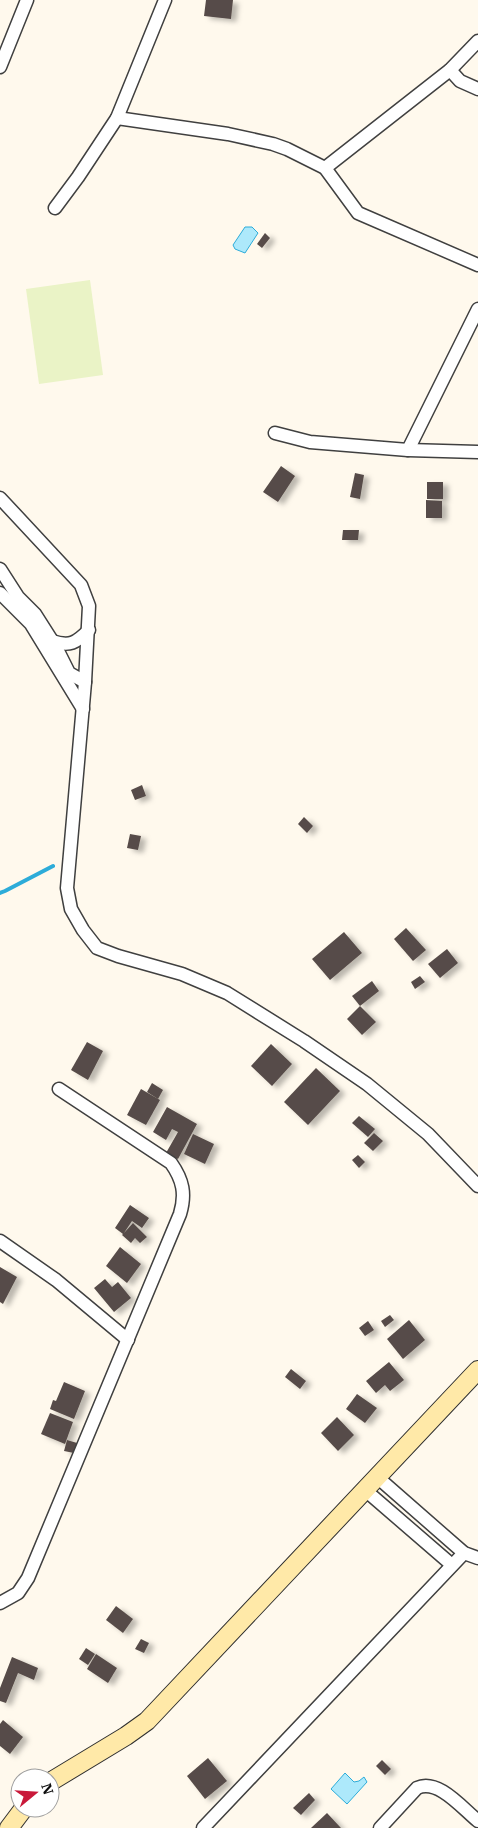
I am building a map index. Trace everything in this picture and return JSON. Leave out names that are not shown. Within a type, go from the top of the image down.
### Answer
[{"type":"street","points":[[0,66],[27,0]]},
{"type":"street","points":[[55,208],[117,118],[165,0]]},
{"type":"street","points":[[325,168],[450,70],[478,41]]},
{"type":"street","points":[[450,70],[460,81],[478,89]]},
{"type":"street","points":[[117,118],[228,134],[287,149],[325,168],[358,213],[478,265]]},
{"type":"street","points":[[408,450],[478,309]]},
{"type":"street","points":[[275,433],[310,442],[408,450],[478,452]]},
{"type":"street","points":[[0,498],[81,584],[89,606],[83,709],[67,888],[71,909],[83,930],[98,948],[118,956],[182,974],[227,994],[288,1032],[367,1084],[428,1134],[478,1186]]},
{"type":"street","points":[[0,568],[18,597],[35,614],[52,640],[69,673],[85,682]]},
{"type":"street","points":[[0,593],[31,624],[83,709]]},
{"type":"street","points":[[52,640],[62,644],[72,643],[80,639],[89,630]]},
{"type":"street","points":[[0,1603],[18,1593],[28,1578],[184,1201],[184,1187],[179,1174],[171,1163],[59,1089]]},
{"type":"street","points":[[0,1241],[56,1280],[128,1340]]},
{"type":"street","points":[[60,1776],[147,1721],[478,1370]]},
{"type":"street","points":[[370,1483],[464,1553],[478,1558]]},
{"type":"street","points":[[370,1483],[452,1565]]},
{"type":"street","points":[[203,1828],[464,1553]]},
{"type":"street","points":[[380,1828],[417,1788],[423,1785],[438,1787],[478,1821]]},
{"type":"street","points":[[8,1828],[16,1818]]},
{"type":"green space","points":[[90,280],[103,375],[39,384],[26,289]]},
{"type":"water","points":[[245,227],[252,227],[258,233],[245,253],[235,249],[233,245]]},
{"type":"water","points":[[345,1773],[354,1782],[364,1777],[367,1782],[347,1804],[331,1789]]},
{"type":"building","points":[[206,0],[233,0],[231,19],[204,16]]},
{"type":"building","points":[[265,233],[270,238],[262,248],[257,244]]},
{"type":"building","points":[[281,466],[295,476],[278,502],[263,492]]},
{"type":"building","points":[[355,473],[364,475],[360,499],[350,497]]},
{"type":"building","points":[[427,482],[443,482],[443,499],[427,499]]},
{"type":"building","points":[[426,500],[442,501],[442,518],[426,518]]},
{"type":"building","points":[[343,530],[359,530],[358,540],[342,540]]},
{"type":"building","points":[[142,785],[146,796],[135,800],[131,790]]},
{"type":"building","points":[[304,817],[313,826],[307,833],[298,824]]},
{"type":"building","points":[[130,834],[141,836],[138,850],[127,848]]},
{"type":"building","points":[[406,928],[426,950],[413,961],[394,939]]},
{"type":"building","points":[[344,932],[362,953],[330,980],[312,959]]},
{"type":"building","points":[[447,949],[458,963],[440,978],[428,964]]},
{"type":"building","points":[[420,976],[425,982],[415,989],[411,982]]},
{"type":"building","points":[[372,981],[379,991],[360,1006],[352,996]]},
{"type":"building","points":[[360,1006],[376,1022],[362,1035],[347,1019]]},
{"type":"building","points":[[87,1042],[103,1051],[88,1080],[71,1070]]},
{"type":"building","points":[[271,1044],[292,1064],[272,1086],[251,1066]]},
{"type":"building","points":[[316,1068],[340,1091],[308,1125],[284,1102]]},
{"type":"building","points":[[152,1083],[163,1090],[158,1099],[147,1092]]},
{"type":"building","points":[[141,1089],[160,1100],[146,1125],[127,1115]]},
{"type":"building","points":[[167,1107],[197,1124],[178,1159],[166,1153],[178,1132],[172,1129],[166,1140],[153,1132]]},
{"type":"building","points":[[359,1116],[375,1129],[368,1137],[352,1123]]},
{"type":"building","points":[[374,1133],[383,1141],[373,1151],[364,1143]]},
{"type":"building","points":[[193,1134],[214,1144],[205,1164],[184,1154]]},
{"type":"building","points":[[358,1155],[365,1162],[359,1168],[352,1160]]},
{"type":"building","points":[[130,1205],[149,1218],[142,1228],[132,1221],[124,1233],[133,1223],[147,1237],[140,1243],[135,1238],[131,1243],[115,1228]]},
{"type":"building","points":[[120,1247],[141,1264],[127,1283],[106,1266]]},
{"type":"building","points":[[0,1267],[17,1277],[3,1304],[0,1302]]},
{"type":"building","points":[[105,1279],[112,1287],[118,1282],[131,1298],[114,1312],[94,1288]]},
{"type":"building","points":[[390,1315],[394,1320],[385,1327],[381,1321]]},
{"type":"building","points":[[409,1320],[425,1340],[403,1359],[387,1339]]},
{"type":"building","points":[[368,1321],[374,1330],[365,1336],[359,1328]]},
{"type":"building","points":[[389,1362],[404,1380],[390,1391],[385,1385],[376,1393],[366,1381]]},
{"type":"building","points":[[291,1369],[306,1381],[300,1389],[285,1377]]},
{"type":"building","points":[[64,1382],[85,1391],[74,1419],[50,1409],[53,1400],[56,1401]]},
{"type":"building","points":[[357,1394],[377,1408],[365,1423],[346,1409]]},
{"type":"building","points":[[50,1413],[73,1422],[65,1444],[41,1434]]},
{"type":"building","points":[[337,1417],[354,1435],[338,1451],[321,1433]]},
{"type":"building","points":[[67,1440],[77,1443],[74,1453],[64,1451]]},
{"type":"building","points":[[116,1606],[133,1619],[123,1633],[106,1620]]},
{"type":"building","points":[[141,1639],[149,1643],[144,1653],[135,1649]]},
{"type":"building","points":[[86,1648],[95,1654],[88,1665],[79,1659]]},
{"type":"building","points":[[96,1654],[117,1668],[108,1683],[87,1669]]},
{"type":"building","points":[[12,1657],[38,1668],[34,1680],[18,1673],[6,1703],[0,1701],[0,1688]]},
{"type":"building","points":[[3,1720],[23,1737],[10,1754],[0,1746],[0,1724]]},
{"type":"building","points":[[208,1758],[227,1781],[205,1799],[187,1776]]},
{"type":"building","points":[[382,1760],[391,1769],[385,1775],[376,1766]]},
{"type":"building","points":[[309,1793],[315,1800],[301,1815],[293,1808]]},
{"type":"building","points":[[327,1813],[341,1828],[311,1828]]},
{"type":"waterway","points":[[0,893],[53,866]]}]
